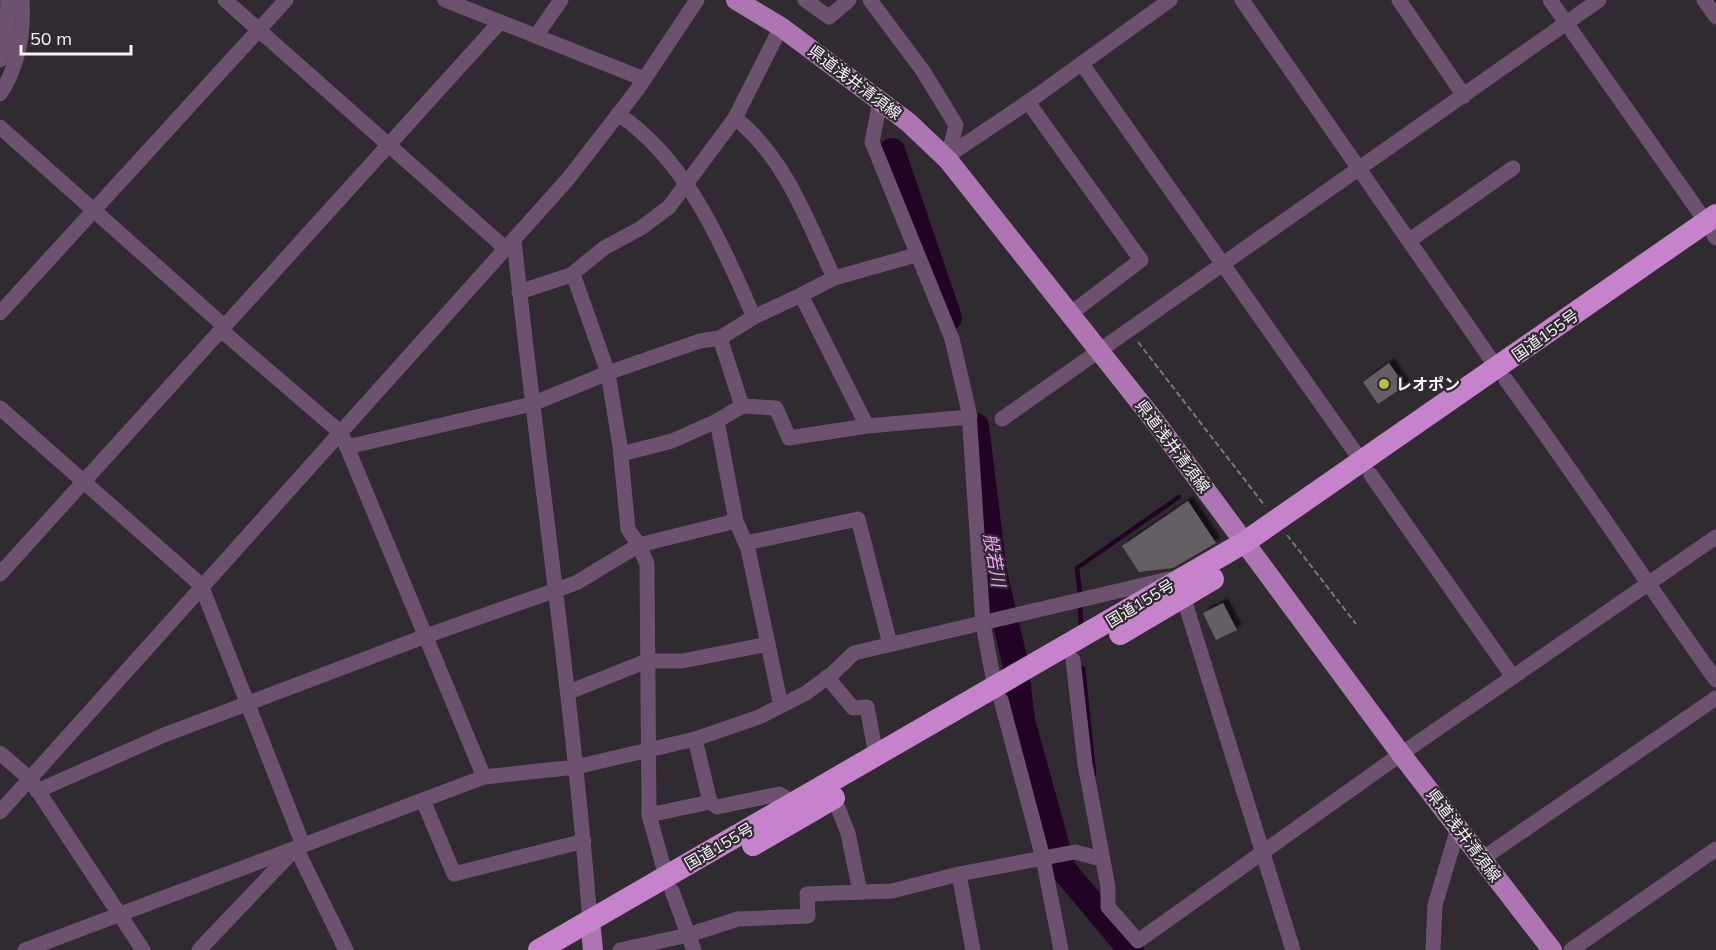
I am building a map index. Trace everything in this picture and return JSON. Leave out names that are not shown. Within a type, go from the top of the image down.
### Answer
[{"type":"highway","name":"国道155号","points":[[570,950],[794,803],[876,755],[1031,676],[1250,548],[1714,229]]},
{"type":"highway","name":"国道155号","points":[[1031,676],[1073,660],[1180,589]]},
{"type":"highway","name":"国道155号","points":[[669,884],[834,798],[1000,693]]},
{"type":"highway","name":"国道155号","points":[[539,950],[591,936]]},
{"type":"main road","name":"県道浅井清須線","points":[[736,0],[781,27],[908,122],[948,157],[1250,548],[1401,753],[1551,950]]},
{"type":"street","points":[[0,60],[6,44],[8,0]]},
{"type":"street","points":[[0,93],[19,53],[22,0]]},
{"type":"street","points":[[225,0],[509,244],[519,292],[569,692],[591,936]]},
{"type":"street","points":[[0,313],[286,0]]},
{"type":"street","points":[[445,0],[644,79]]},
{"type":"street","points":[[536,36],[561,0]]},
{"type":"street","points":[[0,812],[33,785],[201,585],[344,440],[509,244],[568,179],[644,79],[697,0]]},
{"type":"street","points":[[806,0],[828,17],[849,0]]},
{"type":"street","points":[[870,0],[923,71],[956,125],[948,157]]},
{"type":"street","points":[[948,157],[1170,0]]},
{"type":"street","points":[[1242,0],[1502,374],[1579,479],[1716,680]]},
{"type":"street","points":[[1399,0],[1464,96]]},
{"type":"street","points":[[1550,0],[1714,229]]},
{"type":"street","points":[[1002,418],[1599,0]]},
{"type":"street","points":[[1704,0],[1716,17]]},
{"type":"street","points":[[0,574],[500,22]]},
{"type":"street","points":[[519,292],[573,274],[604,248],[641,228],[669,207],[687,186],[735,118],[781,27]]},
{"type":"street","points":[[1082,64],[1513,677]]},
{"type":"street","points":[[880,102],[872,142],[952,339],[970,417],[985,623],[1000,693],[1046,857],[1061,950]]},
{"type":"street","points":[[1028,102],[1141,260],[1070,314]]},
{"type":"street","points":[[618,114],[641,130],[670,161],[687,186],[754,317]]},
{"type":"street","points":[[735,118],[751,131],[774,158],[799,203],[834,278]]},
{"type":"street","points":[[0,127],[344,440],[484,777]]},
{"type":"street","points":[[1410,240],[1513,168]]},
{"type":"street","points":[[344,440],[532,404],[608,373],[700,341],[720,338],[754,317],[834,278],[916,255]]},
{"type":"street","points":[[573,274],[608,373],[621,454],[628,529],[639,545],[647,564],[649,815],[669,884],[691,943]]},
{"type":"street","points":[[801,295],[867,426]]},
{"type":"street","points":[[720,338],[742,406]]},
{"type":"street","points":[[621,454],[672,441],[717,421],[742,406],[776,408],[789,438],[867,426],[970,417]]},
{"type":"street","points":[[0,408],[201,585],[300,846],[346,950]]},
{"type":"street","points":[[717,421],[736,521],[746,543],[781,706]]},
{"type":"street","points":[[746,543],[858,519],[890,644]]},
{"type":"street","points":[[33,785],[426,636],[555,592],[576,583],[639,545],[736,521]]},
{"type":"street","points":[[1073,660],[1085,764],[1108,887],[1108,907],[1138,941],[1401,753],[1716,537]]},
{"type":"street","points":[[25,950],[484,777],[576,767],[695,739],[759,717],[827,677],[854,653],[1170,579],[1180,589],[1293,950]]},
{"type":"street","points":[[569,692],[647,662],[682,661],[768,644]]},
{"type":"street","points":[[827,677],[853,708],[867,707],[876,755]]},
{"type":"street","points":[[1482,859],[1716,698]]},
{"type":"street","points":[[695,739],[710,802],[717,807],[779,794],[794,803]]},
{"type":"street","points":[[0,753],[33,785],[143,950]]},
{"type":"street","points":[[834,798],[848,833],[860,892]]},
{"type":"street","points":[[423,800],[454,874],[584,841]]},
{"type":"street","points":[[649,815],[710,802]]},
{"type":"street","points":[[1433,950],[1435,905],[1458,828]]},
{"type":"street","points":[[200,950],[300,846]]},
{"type":"street","points":[[1571,950],[1716,849]]},
{"type":"street","points":[[620,950],[691,943],[738,919],[808,916],[807,894],[892,891],[959,874],[1075,852],[1101,859]]},
{"type":"street","points":[[959,874],[974,950]]},
{"type":"path","points":[[1129,330],[1356,624]]},
{"type":"building","name":"レオポン","points":[[1389,363],[1405,386],[1378,404],[1363,382]]},
{"type":"building","points":[[1188,501],[1216,543],[1173,568],[1139,572],[1122,546]]},
{"type":"building","points":[[1223,603],[1237,630],[1216,640],[1203,613]]},
{"type":"waterway","name":"般若川","points":[[892,151],[949,318]]},
{"type":"waterway","name":"般若川","points":[[976,426],[994,573],[1015,662],[1022,721],[1063,869],[1131,950]]},
{"type":"waterway","points":[[1080,594],[1077,568],[1179,497]]},
{"type":"waterway","points":[[1080,605],[1081,624]]},
{"type":"waterway","points":[[1083,668],[1094,774]]},
{"type":"place","name":"レオポン","points":[[1384,384]]}]
